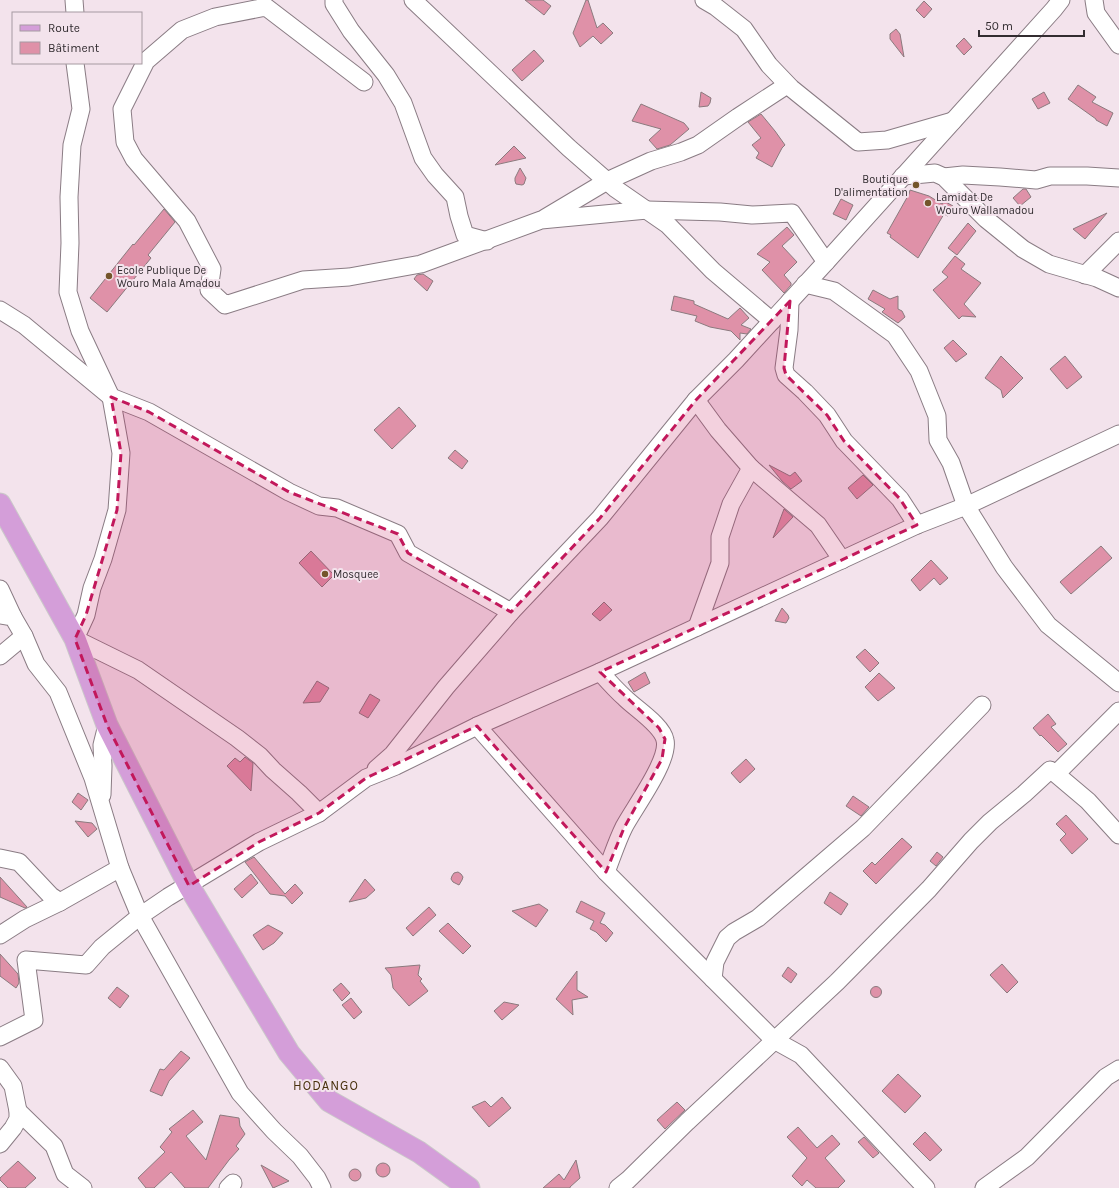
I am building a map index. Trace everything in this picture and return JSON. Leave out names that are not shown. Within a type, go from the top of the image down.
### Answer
[{"type":"main road","points":[[0,504],[75,639],[107,725],[189,886],[289,1053],[329,1101],[419,1152],[469,1188]]},
{"type":"street","points":[[74,0],[75,12]]},
{"type":"street","points":[[334,0],[334,4],[351,31],[386,75],[403,103],[423,158],[435,175],[455,197],[465,235],[487,241]]},
{"type":"street","points":[[413,0],[564,144],[607,181],[668,225],[713,271],[772,321]]},
{"type":"street","points":[[704,0],[716,7],[744,29],[769,65],[787,85],[858,142],[887,140],[953,121]]},
{"type":"street","points":[[0,1037],[34,1020],[26,960],[86,965],[102,947],[140,916],[168,897],[189,886],[259,842],[319,813],[366,778],[393,754],[446,687],[511,612],[600,518],[696,400],[736,360],[826,262],[1061,0]]},
{"type":"street","points":[[1094,0],[1096,13],[1119,45]]},
{"type":"street","points":[[364,82],[266,6],[215,17],[182,30],[146,61],[122,109],[125,142],[134,159],[187,221],[212,269],[209,290],[225,305],[303,280],[349,277],[421,264],[541,220],[607,181],[651,161],[698,145],[787,85]]},
{"type":"street","points":[[75,64],[81,109],[72,145],[68,292],[80,331],[111,397],[121,453],[117,510],[103,559],[92,588],[86,615],[75,639],[138,670],[237,738],[260,756],[319,813]]},
{"type":"street","points":[[903,176],[935,172],[944,177],[986,219],[1023,249],[1049,264],[1097,278],[1119,288]]},
{"type":"street","points":[[944,177],[963,175],[1036,180],[1050,176],[1119,178]]},
{"type":"street","points":[[541,220],[647,210],[720,212],[752,215],[792,213],[826,262]]},
{"type":"street","points":[[1085,275],[1119,241]]},
{"type":"street","points":[[805,284],[834,291],[895,335],[919,371],[937,416],[938,440],[951,463],[966,506],[1004,567],[1048,625],[1119,683]]},
{"type":"street","points":[[790,301],[789,330],[784,368],[786,375],[827,415],[844,441],[900,499],[917,525]]},
{"type":"street","points":[[0,310],[24,325],[111,397],[149,412],[289,492],[319,506],[337,508],[398,534],[408,553],[511,612]]},
{"type":"street","points":[[696,400],[718,430],[751,468],[818,525],[842,560]]},
{"type":"street","points":[[366,778],[396,766],[477,726],[600,672],[917,525],[966,506],[1119,434]]},
{"type":"street","points":[[697,627],[720,563],[720,537],[731,504],[751,468]]},
{"type":"street","points":[[0,589],[6,616],[24,636],[36,664],[58,692],[93,778],[101,809],[120,868],[140,916],[240,1093],[274,1132],[300,1156],[317,1178],[322,1188]]},
{"type":"street","points":[[0,656],[24,636]]},
{"type":"street","points":[[600,672],[625,698],[659,728],[665,740],[665,749],[662,759],[624,828],[606,872]]},
{"type":"street","points":[[713,979],[715,962],[727,938],[758,918],[863,828],[982,705]]},
{"type":"street","points":[[1119,712],[1056,774],[1088,801],[1119,834]]},
{"type":"street","points":[[101,809],[103,766],[102,745],[107,725]]},
{"type":"street","points":[[477,726],[606,872],[774,1040],[802,1055],[926,1188]]},
{"type":"street","points":[[618,1188],[837,982],[929,890],[990,822],[1050,770]]},
{"type":"street","points":[[0,858],[19,862],[51,896],[60,902]]},
{"type":"street","points":[[0,935],[25,919],[60,902],[120,868]]},
{"type":"street","points":[[0,1068],[13,1086],[18,1111],[18,1120],[0,1144]]},
{"type":"street","points":[[984,1188],[1028,1157],[1106,1077],[1119,1069]]},
{"type":"street","points":[[18,1111],[54,1146],[65,1174],[83,1188]]},
{"type":"highlighted area","points":[[790,301],[784,368],[786,375],[827,415],[844,441],[900,499],[917,525],[600,672],[659,728],[665,739],[662,759],[624,828],[606,872],[477,726],[366,778],[319,813],[259,842],[189,886],[107,725],[75,639],[86,615],[117,510],[121,453],[111,397],[149,412],[289,492],[398,534],[408,553],[511,612],[600,518],[696,400]]},
{"type":"building","points":[[525,0],[543,0],[551,6],[544,15]]},
{"type":"building","points":[[586,0],[588,0],[597,28],[603,23],[613,33],[601,44],[593,36],[580,47],[573,33]]},
{"type":"building","points":[[924,1],[932,9],[924,18],[916,10]]},
{"type":"building","points":[[896,29],[900,34],[904,57],[890,39],[890,34]]},
{"type":"building","points":[[964,38],[972,47],[964,55],[956,46]]},
{"type":"building","points":[[534,50],[544,61],[522,81],[512,70]]},
{"type":"building","points":[[1078,85],[1096,97],[1092,102],[1113,113],[1107,126],[1096,120],[1068,99]]},
{"type":"building","points":[[701,92],[711,98],[708,106],[699,107]]},
{"type":"building","points":[[1044,92],[1050,103],[1038,109],[1032,99]]},
{"type":"building","points":[[641,104],[684,123],[689,129],[670,145],[657,149],[649,140],[661,129],[632,121]]},
{"type":"building","points":[[761,114],[785,145],[772,167],[756,158],[759,153],[752,145],[761,138],[748,122]]},
{"type":"building","points":[[514,146],[526,158],[495,165]]},
{"type":"building","points":[[520,168],[526,178],[524,184],[522,185],[516,184],[515,181]]},
{"type":"building","points":[[1023,189],[1026,189],[1031,197],[1020,206],[1013,198]]},
{"type":"building","points":[[910,190],[929,196],[942,204],[944,201],[953,206],[948,216],[944,214],[918,258],[890,237],[891,235],[887,233]]},
{"type":"building","points":[[841,199],[853,205],[846,220],[833,214]]},
{"type":"building","points":[[164,209],[175,222],[148,255],[151,258],[107,312],[90,298],[133,244],[134,245]]},
{"type":"building","points":[[1107,213],[1085,239],[1073,229]]},
{"type":"building","points":[[968,223],[976,231],[957,255],[948,248]]},
{"type":"building","points":[[787,227],[794,235],[782,246],[797,262],[784,275],[791,285],[784,293],[762,270],[770,262],[757,254]]},
{"type":"building","points":[[955,256],[965,264],[961,269],[981,283],[964,304],[976,317],[962,316],[959,319],[933,290],[948,277],[942,272]]},
{"type":"building","points":[[423,274],[433,281],[427,291],[414,279],[417,275]]},
{"type":"building","points":[[873,290],[890,299],[898,296],[898,309],[902,311],[905,317],[898,323],[882,312],[885,309],[868,299]]},
{"type":"building","points":[[674,296],[694,301],[694,304],[728,319],[740,308],[749,318],[741,325],[751,329],[747,334],[740,333],[740,340],[731,331],[710,327],[695,321],[697,316],[671,310]]},
{"type":"building","points":[[953,340],[967,354],[956,362],[944,348]]},
{"type":"building","points":[[1001,356],[1023,378],[1003,398],[1001,390],[985,378]]},
{"type":"building","points":[[1065,356],[1082,377],[1067,389],[1050,369]]},
{"type":"building","points":[[399,407],[416,426],[392,449],[374,430]]},
{"type":"building","points":[[455,450],[468,461],[462,469],[448,458]]},
{"type":"building","points":[[769,465],[790,476],[795,472],[802,481],[791,489],[782,481]]},
{"type":"building","points":[[863,475],[873,485],[857,499],[848,488]]},
{"type":"building","points":[[784,509],[793,517],[773,538]]},
{"type":"building","points":[[1101,546],[1112,558],[1071,594],[1060,582]]},
{"type":"building","points":[[311,551],[334,575],[322,587],[299,563]]},
{"type":"building","points":[[931,560],[948,578],[940,585],[934,578],[920,591],[911,580]]},
{"type":"building","points":[[604,602],[612,610],[600,621],[592,614]]},
{"type":"building","points":[[782,608],[789,618],[786,623],[775,621]]},
{"type":"building","points":[[865,649],[879,663],[870,672],[856,657]]},
{"type":"building","points":[[645,672],[650,683],[634,692],[628,682]]},
{"type":"building","points":[[879,673],[895,688],[878,701],[865,687]]},
{"type":"building","points":[[317,681],[329,688],[320,702],[303,703]]},
{"type":"building","points":[[370,694],[380,700],[368,718],[359,713]]},
{"type":"building","points":[[1048,714],[1056,724],[1051,727],[1067,744],[1058,752],[1033,728]]},
{"type":"building","points":[[245,757],[253,763],[251,791],[227,766],[235,758],[240,762]]},
{"type":"building","points":[[746,759],[755,769],[740,783],[731,773]]},
{"type":"building","points":[[78,793],[88,800],[81,810],[72,802]]},
{"type":"building","points":[[853,796],[869,807],[861,816],[846,806]]},
{"type":"building","points":[[1066,815],[1088,839],[1072,854],[1060,840],[1066,834],[1056,824]]},
{"type":"building","points":[[75,821],[92,823],[97,829],[88,837]]},
{"type":"building","points":[[902,838],[912,847],[876,884],[863,871],[872,862],[875,865]]},
{"type":"building","points":[[937,852],[943,857],[936,866],[930,861]]},
{"type":"building","points":[[254,857],[285,894],[295,884],[303,893],[292,904],[285,896],[270,894],[245,862]]},
{"type":"building","points":[[458,872],[463,877],[459,885],[451,879],[454,873]]},
{"type":"building","points":[[251,874],[258,883],[242,898],[234,889]]},
{"type":"building","points":[[0,877],[27,907],[25,908],[0,897]]},
{"type":"building","points":[[365,879],[375,890],[366,898],[349,902]]},
{"type":"building","points":[[830,892],[848,904],[841,915],[824,903]]},
{"type":"building","points":[[581,901],[605,913],[600,923],[605,925],[613,933],[606,942],[596,932],[590,929],[594,921],[576,912]]},
{"type":"building","points":[[539,904],[548,910],[536,927],[512,911]]},
{"type":"building","points":[[429,907],[436,915],[413,936],[406,928]]},
{"type":"building","points":[[448,923],[471,946],[463,954],[439,931]]},
{"type":"building","points":[[268,925],[283,933],[274,943],[263,950],[253,935]]},
{"type":"building","points":[[0,954],[18,974],[19,983],[16,988],[0,976]]},
{"type":"building","points":[[1002,964],[1018,982],[1007,993],[990,975]]},
{"type":"building","points":[[420,965],[418,975],[422,979],[420,981],[428,991],[409,1006],[393,988],[391,975],[385,968]]},
{"type":"building","points":[[788,967],[797,974],[791,983],[782,976]]},
{"type":"building","points":[[577,971],[577,990],[588,997],[572,1000],[573,1015],[556,999]]},
{"type":"building","points":[[341,983],[350,993],[342,1001],[333,990]]},
{"type":"building","points":[[117,987],[129,996],[120,1008],[108,998]]},
{"type":"building","points":[[874,987],[878,987],[880,988],[880,996],[874,997],[871,994],[871,990]]},
{"type":"building","points":[[351,998],[362,1012],[354,1019],[342,1005]]},
{"type":"building","points":[[504,1002],[519,1005],[502,1020],[494,1011]]},
{"type":"building","points":[[181,1051],[190,1058],[169,1081],[162,1096],[150,1091],[160,1069],[164,1070]]},
{"type":"building","points":[[898,1074],[921,1096],[905,1113],[882,1091]]},
{"type":"building","points":[[502,1097],[511,1108],[489,1127],[472,1107],[485,1101],[491,1107]]},
{"type":"building","points":[[677,1102],[685,1110],[665,1129],[657,1120]]},
{"type":"building","points":[[193,1110],[203,1122],[186,1136],[206,1160],[220,1115],[239,1118],[240,1126],[245,1134],[236,1146],[239,1149],[208,1188],[185,1188],[171,1172],[154,1188],[146,1188],[138,1178],[165,1152],[160,1147],[172,1132],[169,1129]]},
{"type":"building","points":[[798,1127],[817,1148],[832,1135],[840,1144],[825,1158],[845,1181],[838,1188],[816,1188],[807,1180],[802,1186],[792,1176],[807,1158],[787,1137]]},
{"type":"building","points":[[925,1132],[942,1150],[930,1161],[913,1144]]},
{"type":"building","points":[[864,1137],[879,1153],[873,1158],[858,1142]]},
{"type":"building","points":[[576,1160],[580,1178],[570,1188],[543,1188],[559,1174],[564,1180]]},
{"type":"building","points":[[18,1161],[36,1178],[25,1188],[8,1188],[0,1180],[0,1178]]},
{"type":"building","points":[[383,1163],[388,1165],[390,1170],[388,1175],[383,1177],[378,1175],[376,1170],[378,1165]]},
{"type":"building","points":[[261,1165],[289,1181],[273,1188]]},
{"type":"building","points":[[353,1169],[357,1169],[361,1175],[357,1181],[353,1181],[349,1177],[349,1173]]},
{"type":"place","name":"Boutique D'alimentation","points":[[916,185]]},
{"type":"place","name":"Lamidat De Wouro Wallamadou","points":[[928,203]]},
{"type":"place","name":"Ecole Publique De Wouro Mala Amadou","points":[[109,276]]},
{"type":"place","name":"Mosquee","points":[[325,574]]},
{"type":"district","name":"HODANGO","points":[[326,1085]]}]
